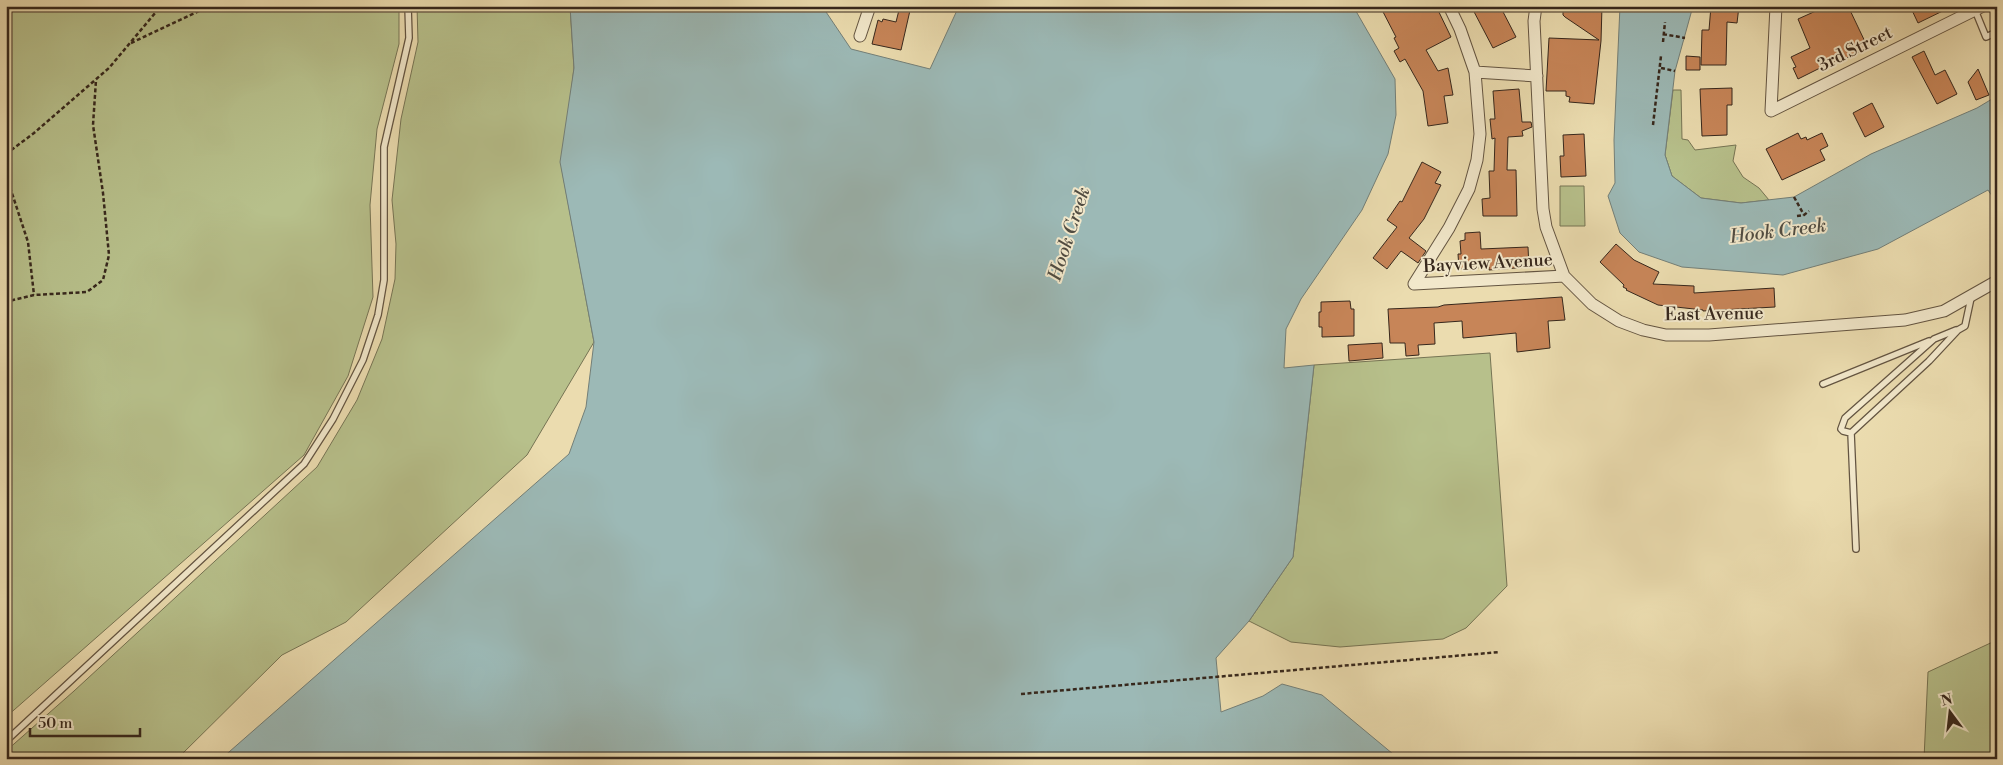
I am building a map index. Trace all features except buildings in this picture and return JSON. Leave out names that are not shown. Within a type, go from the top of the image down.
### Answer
[{"type":"street","points":[[860,36],[870,6]]},
{"type":"street","points":[[1449,6],[1460,29],[1475,72],[1537,76]]},
{"type":"street","name":"East Avenue","points":[[1536,6],[1534,21],[1542,209],[1546,227],[1564,276],[1592,304],[1618,321],[1643,330],[1666,335],[1709,335],[1905,320],[1944,310],[1997,282]]},
{"type":"street","name":"3rd Street","points":[[1776,6],[1771,111],[1977,8]]},
{"type":"street","name":"Bayview Avenue","points":[[1475,72],[1480,134],[1469,189],[1449,228],[1414,284],[1564,276]]},
{"type":"lane","points":[[6,741],[304,464],[333,420],[363,360],[378,315],[384,280],[384,147],[409,38],[408,6]]},
{"type":"lane","points":[[1977,8],[1986,37],[1997,32]]},
{"type":"lane","points":[[1823,384],[1965,326],[1971,296]]},
{"type":"lane","points":[[1856,549],[1851,433],[1929,361],[1958,330]]},
{"type":"lane","points":[[1851,433],[1841,429],[1845,418],[1934,339]]},
{"type":"path","points":[[6,154],[34,133],[110,68],[160,6]]},
{"type":"path","points":[[130,43],[200,10],[214,6]]},
{"type":"path","points":[[1663,42],[1665,22]]},
{"type":"path","points":[[1663,34],[1684,38]]},
{"type":"path","points":[[1653,125],[1661,56]]},
{"type":"path","points":[[1661,68],[1676,71]]},
{"type":"path","points":[[6,304],[9,301],[34,295],[87,292],[103,280],[109,255],[103,192],[93,125],[96,80]]},
{"type":"path","points":[[6,175],[28,242],[34,295]]},
{"type":"path","points":[[1794,197],[1804,215]]},
{"type":"path","points":[[1796,216],[1804,215],[1809,210]]},
{"type":"path","points":[[1021,694],[1500,652]]},
{"type":"green space","points":[[6,6],[399,6],[399,44],[377,129],[370,205],[373,297],[348,376],[304,455],[6,717]]},
{"type":"green space","points":[[417,6],[570,6],[574,68],[562,170],[594,342],[527,455],[346,622],[282,655],[177,759],[6,759],[6,751],[74,691],[317,467],[357,400],[382,339],[395,279],[396,244],[392,200],[401,119],[418,42]]},
{"type":"green space","points":[[1673,90],[1681,90],[1682,139],[1688,140],[1695,150],[1736,145],[1733,161],[1743,177],[1759,188],[1769,200],[1741,203],[1701,198],[1672,176],[1665,155]]},
{"type":"green space","points":[[1560,186],[1584,186],[1585,226],[1560,226]]},
{"type":"green space","points":[[1490,353],[1507,586],[1466,628],[1443,639],[1340,647],[1291,642],[1249,621],[1293,557],[1314,365]]},
{"type":"green space","points":[[1997,640],[1997,759],[1924,759],[1928,672]]},
{"type":"water","name":"Hook Creek","points":[[570,6],[822,6],[851,49],[930,69],[959,6],[1353,6],[1395,79],[1396,115],[1388,154],[1362,210],[1301,299],[1286,329],[1284,368],[1314,365],[1293,557],[1249,621],[1216,658],[1221,712],[1263,696],[1282,684],[1322,695],[1399,759],[221,759],[569,454],[586,407],[594,342],[560,162],[574,68]]},
{"type":"water","name":"Hook Creek","points":[[1620,6],[1693,6],[1675,71],[1665,155],[1672,176],[1701,198],[1741,203],[1794,197],[1871,154],[1977,108],[1997,96],[1997,203],[1988,190],[1878,249],[1783,275],[1682,267],[1639,252],[1620,233],[1608,196],[1615,183],[1614,140]]}]
